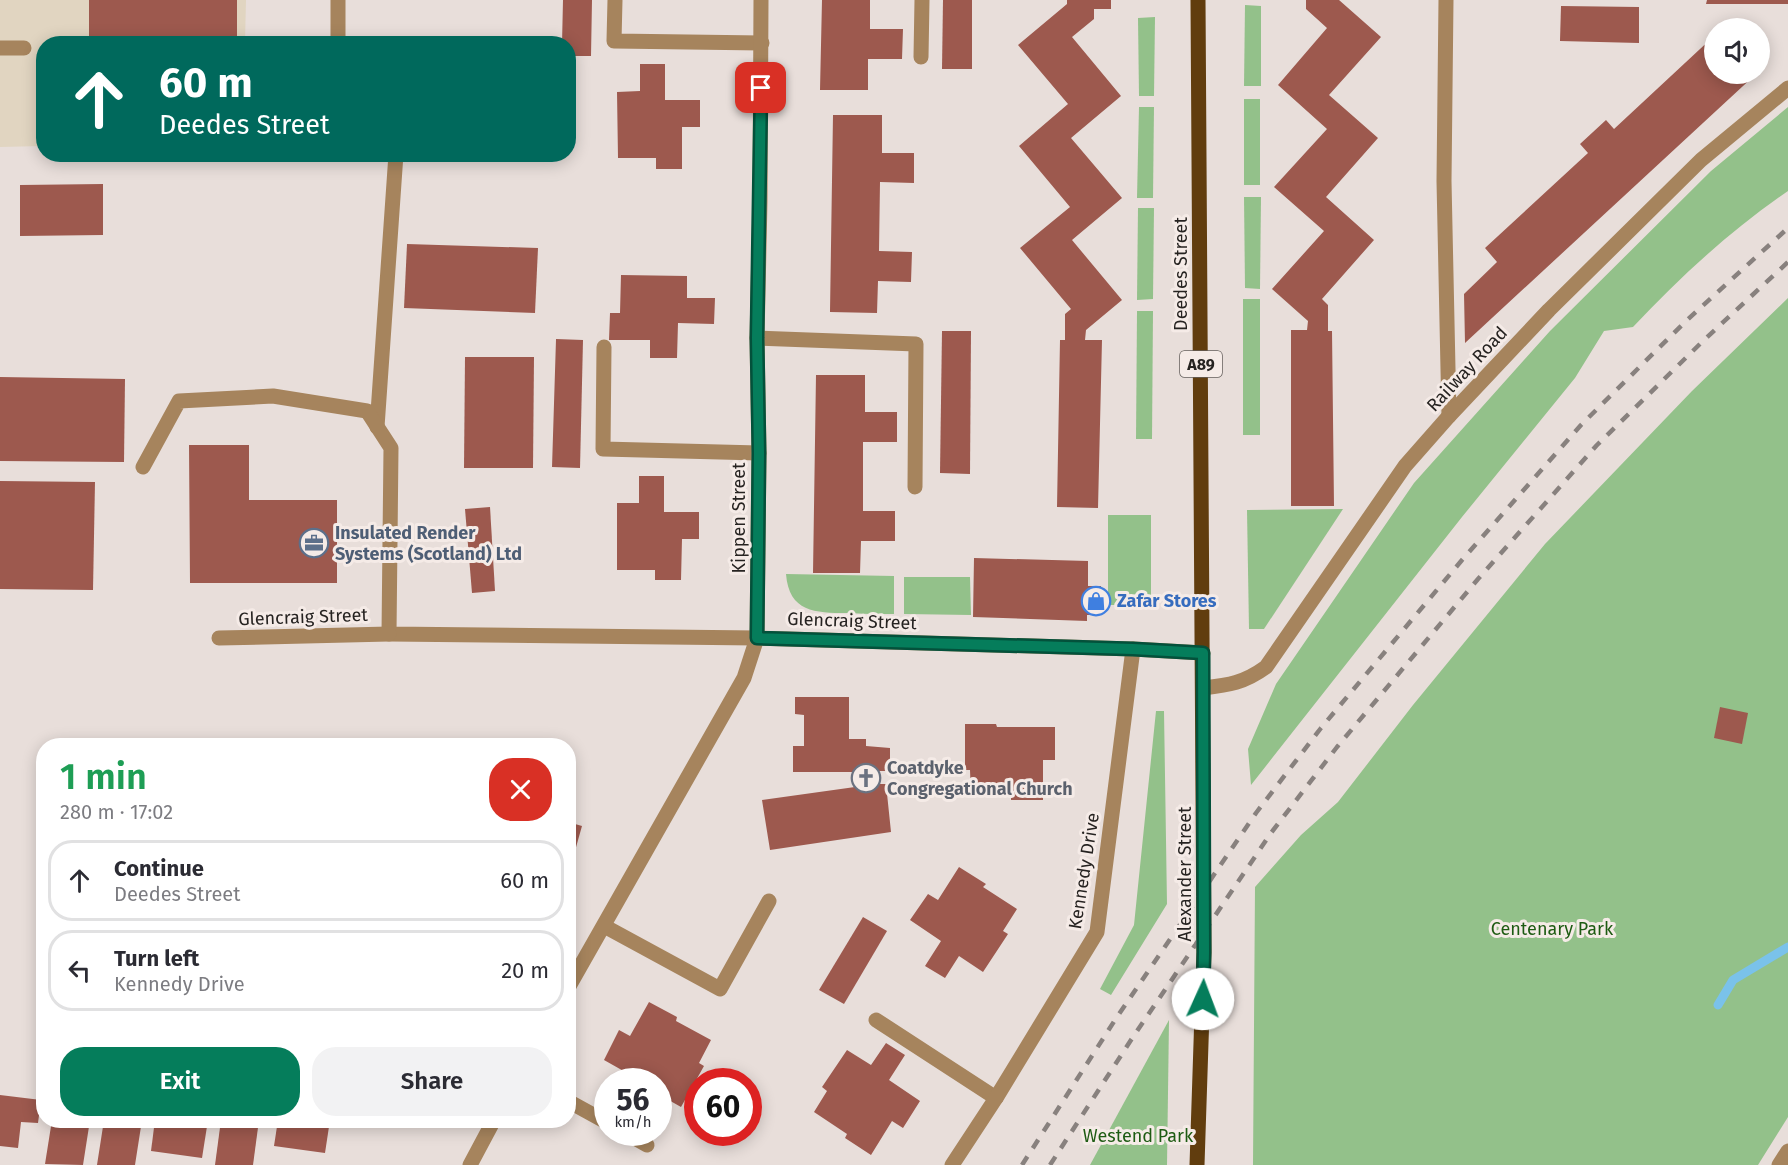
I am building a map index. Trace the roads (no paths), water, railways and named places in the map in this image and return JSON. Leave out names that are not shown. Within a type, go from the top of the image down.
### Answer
[{"type":"main road","name":"Deedes Street","points":[[1198,0],[1204,728]]},
{"type":"main road","name":"Alexander Street","points":[[1197,1165],[1204,952],[1204,728]]},
{"type":"street","points":[[338,0],[338,36]]},
{"type":"street","points":[[615,0],[614,41],[762,43]]},
{"type":"street","name":"Kippen Street","points":[[576,974],[744,678],[757,638],[759,453],[757,338],[761,0]]},
{"type":"street","points":[[921,57],[922,0]]},
{"type":"street","points":[[1446,0],[1444,182],[1449,416]]},
{"type":"street","points":[[0,48],[24,48]]},
{"type":"street","name":"Railway Road","points":[[1203,688],[1234,685],[1253,677],[1266,667],[1406,466],[1449,416],[1549,310],[1701,160],[1788,88]]},
{"type":"street","points":[[377,427],[395,162]]},
{"type":"street","points":[[757,338],[916,344],[915,487]]},
{"type":"street","points":[[604,347],[603,449],[759,453]]},
{"type":"street","name":"Glencraig Street","points":[[143,467],[179,401],[273,396],[367,411],[391,448],[389,634]]},
{"type":"street","name":"Glencraig Street","points":[[219,638],[389,634],[757,638],[1133,649]]},
{"type":"street","points":[[1133,649],[1203,653]]},
{"type":"street","name":"Kennedy Drive","points":[[952,1165],[996,1098],[1097,932],[1133,649]]},
{"type":"street","points":[[604,926],[720,989],[769,901]]},
{"type":"street","points":[[876,1020],[996,1098]]},
{"type":"street","points":[[576,1105],[594,1115]]},
{"type":"street","points":[[470,1165],[490,1128]]},
{"type":"street","points":[[1779,1165],[1788,1151]]},
{"type":"waterway","points":[[1718,1005],[1733,980],[1788,947]]},
{"type":"railway","points":[[1022,1165],[1115,1020],[1256,813],[1321,728],[1462,560],[1581,425],[1687,320],[1788,228]]},
{"type":"railway","points":[[1050,1165],[1131,1040],[1271,833],[1337,747],[1478,579],[1597,445],[1788,262]]},
{"type":"place","name":"Insulated Render Systems (Scotland) Ltd","points":[[314,543]]},
{"type":"place","name":"Zafar Stores","points":[[1096,601]]},
{"type":"place","name":"Coatdyke Congregational Church","points":[[866,778]]},
{"type":"park label","name":"Centenary Park","points":[[1552,929]]},
{"type":"park label","name":"Westend Park","points":[[1138,1136]]}]
